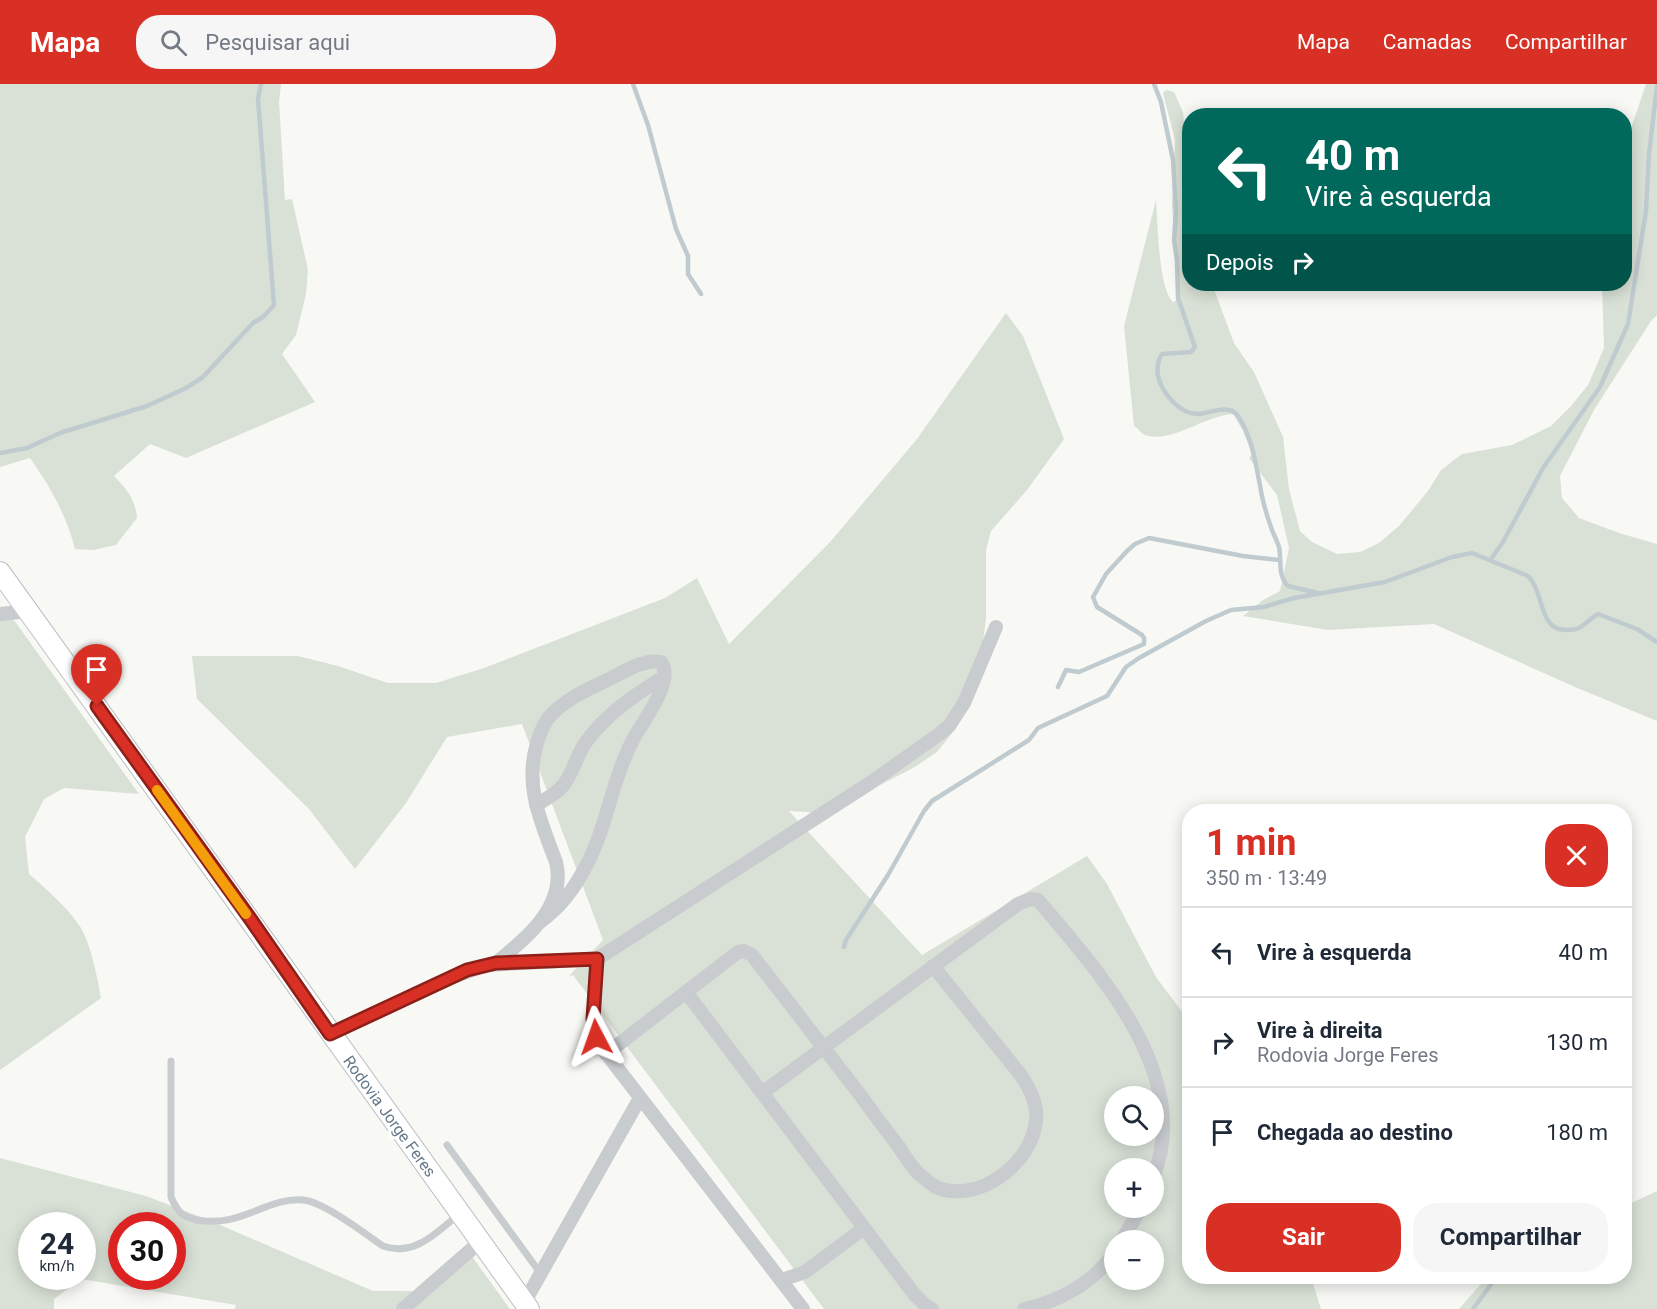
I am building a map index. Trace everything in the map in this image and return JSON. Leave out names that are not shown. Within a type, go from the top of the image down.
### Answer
[{"type":"main road","name":"Rodovia Jorge Feres","points":[[0,572],[527,1306]]},
{"type":"street","points":[[0,614],[28,611]]},
{"type":"street","points":[[330,1034],[467,970],[496,963],[597,959],[861,789],[949,726],[964,703],[996,627]]},
{"type":"street","points":[[496,963],[550,915],[570,894],[587,864],[600,833],[627,749],[656,700],[664,677],[663,665],[660,662],[649,662],[574,697],[550,716],[538,739],[534,753],[531,785],[556,862],[559,879],[553,900],[540,922]]},
{"type":"street","points":[[536,805],[564,784],[581,750],[595,731],[626,702],[664,677]]},
{"type":"street","points":[[762,1093],[1018,904],[1030,899],[1038,900],[1112,993],[1138,1034],[1160,1095],[1162,1129],[1159,1158]]},
{"type":"street","points":[[606,1054],[738,952],[744,951],[752,956],[824,1047],[917,1172],[935,1186],[951,1190],[969,1189],[1004,1177],[1020,1159],[1032,1137],[1036,1120],[1034,1101],[1029,1087],[1020,1074],[933,966]]},
{"type":"street","points":[[597,959],[594,1028],[599,1044],[803,1309]]},
{"type":"street","points":[[686,992],[914,1294],[932,1309]]},
{"type":"street","points":[[527,1306],[541,1274],[640,1098]]},
{"type":"street","points":[[782,1280],[805,1272],[864,1228]]},
{"type":"street","points":[[403,1309],[481,1241]]},
{"type":"street","points":[[1024,1309],[1074,1290],[1090,1279],[1104,1263]]},
{"type":"lane","points":[[171,1061],[171,1190],[175,1207],[185,1217],[224,1222],[283,1202],[306,1200],[327,1209],[382,1246],[401,1249],[420,1244],[460,1213]]},
{"type":"lane","points":[[447,1145],[541,1274]]},
{"type":"shaded area","points":[[0,84],[281,84],[279,102],[285,200],[292,199],[308,270],[306,294],[296,335],[282,354],[315,402],[186,458],[150,444],[114,476],[130,495],[137,518],[116,545],[93,550],[75,549],[57,502],[30,458],[0,467]]},
{"type":"shaded area","points":[[1646,84],[1657,84],[1657,315],[1594,410],[1560,476],[1562,498],[1579,518],[1657,544],[1657,721],[1434,624],[1328,630],[1243,616],[1263,600],[1280,591],[1289,548],[1277,495],[1249,458],[1252,454],[1243,431],[1233,414],[1212,419],[1166,436],[1145,435],[1134,426],[1124,326],[1156,200],[1164,283],[1173,302],[1179,299],[1172,205],[1175,140],[1163,93],[1166,90],[1174,92],[1182,110],[1182,291],[1215,291],[1234,343],[1254,372],[1283,437],[1289,489],[1300,531],[1312,542],[1337,554],[1360,552],[1379,543],[1399,526],[1428,491],[1441,470],[1462,454],[1512,445],[1551,426],[1588,385],[1604,348],[1602,291],[1632,291],[1632,125]]},
{"type":"shaded area","points":[[1006,313],[1023,336],[1064,439],[1027,490],[991,531],[986,550],[986,619],[982,649],[964,690],[953,732],[937,752],[915,767],[824,813],[789,811],[922,955],[1087,856],[1107,884],[1156,977],[1182,1012],[1182,1284],[1313,1284],[1321,1309],[824,1309],[573,975],[569,976],[603,940],[522,724],[447,737],[406,803],[355,869],[309,809],[197,699],[192,656],[298,656],[338,666],[388,683],[436,683],[484,668],[665,598],[697,578],[729,644],[831,541],[917,439]]},
{"type":"shaded area","points":[[0,616],[11,616],[139,794],[64,788],[44,799],[25,837],[29,874],[62,905],[83,932],[93,960],[101,998],[0,1070]]},
{"type":"shaded area","points":[[0,1158],[146,1196],[211,1221],[373,1291],[423,1291],[466,1248],[510,1309],[235,1309],[236,1305],[147,1290],[186,1290],[186,1212],[108,1212],[108,1284],[96,1282],[96,1212],[18,1212],[18,1290],[66,1290],[54,1299],[54,1309],[0,1309]]},
{"type":"shaded area","points":[[1657,1191],[1657,1309],[1459,1309],[1482,1284],[1632,1284],[1632,1203]]},
{"type":"waterway","points":[[0,453],[27,448],[60,433],[147,406],[186,388],[203,377],[253,323],[263,317],[274,305],[258,99],[261,84]]},
{"type":"waterway","points":[[633,84],[648,125],[676,229],[688,256],[688,274],[701,294]]},
{"type":"waterway","points":[[1154,84],[1161,102],[1173,160],[1176,211],[1174,240],[1178,298],[1195,347],[1191,352],[1162,354],[1158,365],[1160,383],[1173,402],[1185,411],[1199,414],[1225,409],[1238,416],[1247,432],[1265,508],[1279,547],[1282,577],[1288,586],[1318,593]]},
{"type":"waterway","points":[[1491,559],[1503,542],[1543,468],[1600,387],[1628,324],[1646,211],[1649,154],[1657,86]]},
{"type":"waterway","points":[[1058,687],[1066,670],[1079,672],[1144,644],[1142,635],[1097,607],[1093,597],[1106,574],[1135,544],[1149,538],[1243,556],[1279,560]]},
{"type":"waterway","points":[[844,947],[846,940],[932,801],[1029,740],[1038,728],[1107,696],[1126,667],[1139,658],[1206,621],[1231,610],[1264,607],[1294,598],[1385,582],[1452,557],[1472,553],[1528,576],[1537,591],[1546,617],[1556,628],[1577,629],[1598,614],[1637,629],[1657,642]]},
{"type":"waterway","points":[[1473,1309],[1491,1284]]},
{"type":"slow traffic","points":[[157,790],[246,914]]},
{"type":"route","points":[[97,706],[330,1034],[467,970],[496,963],[597,959],[593,1019],[596,1037]]}]
